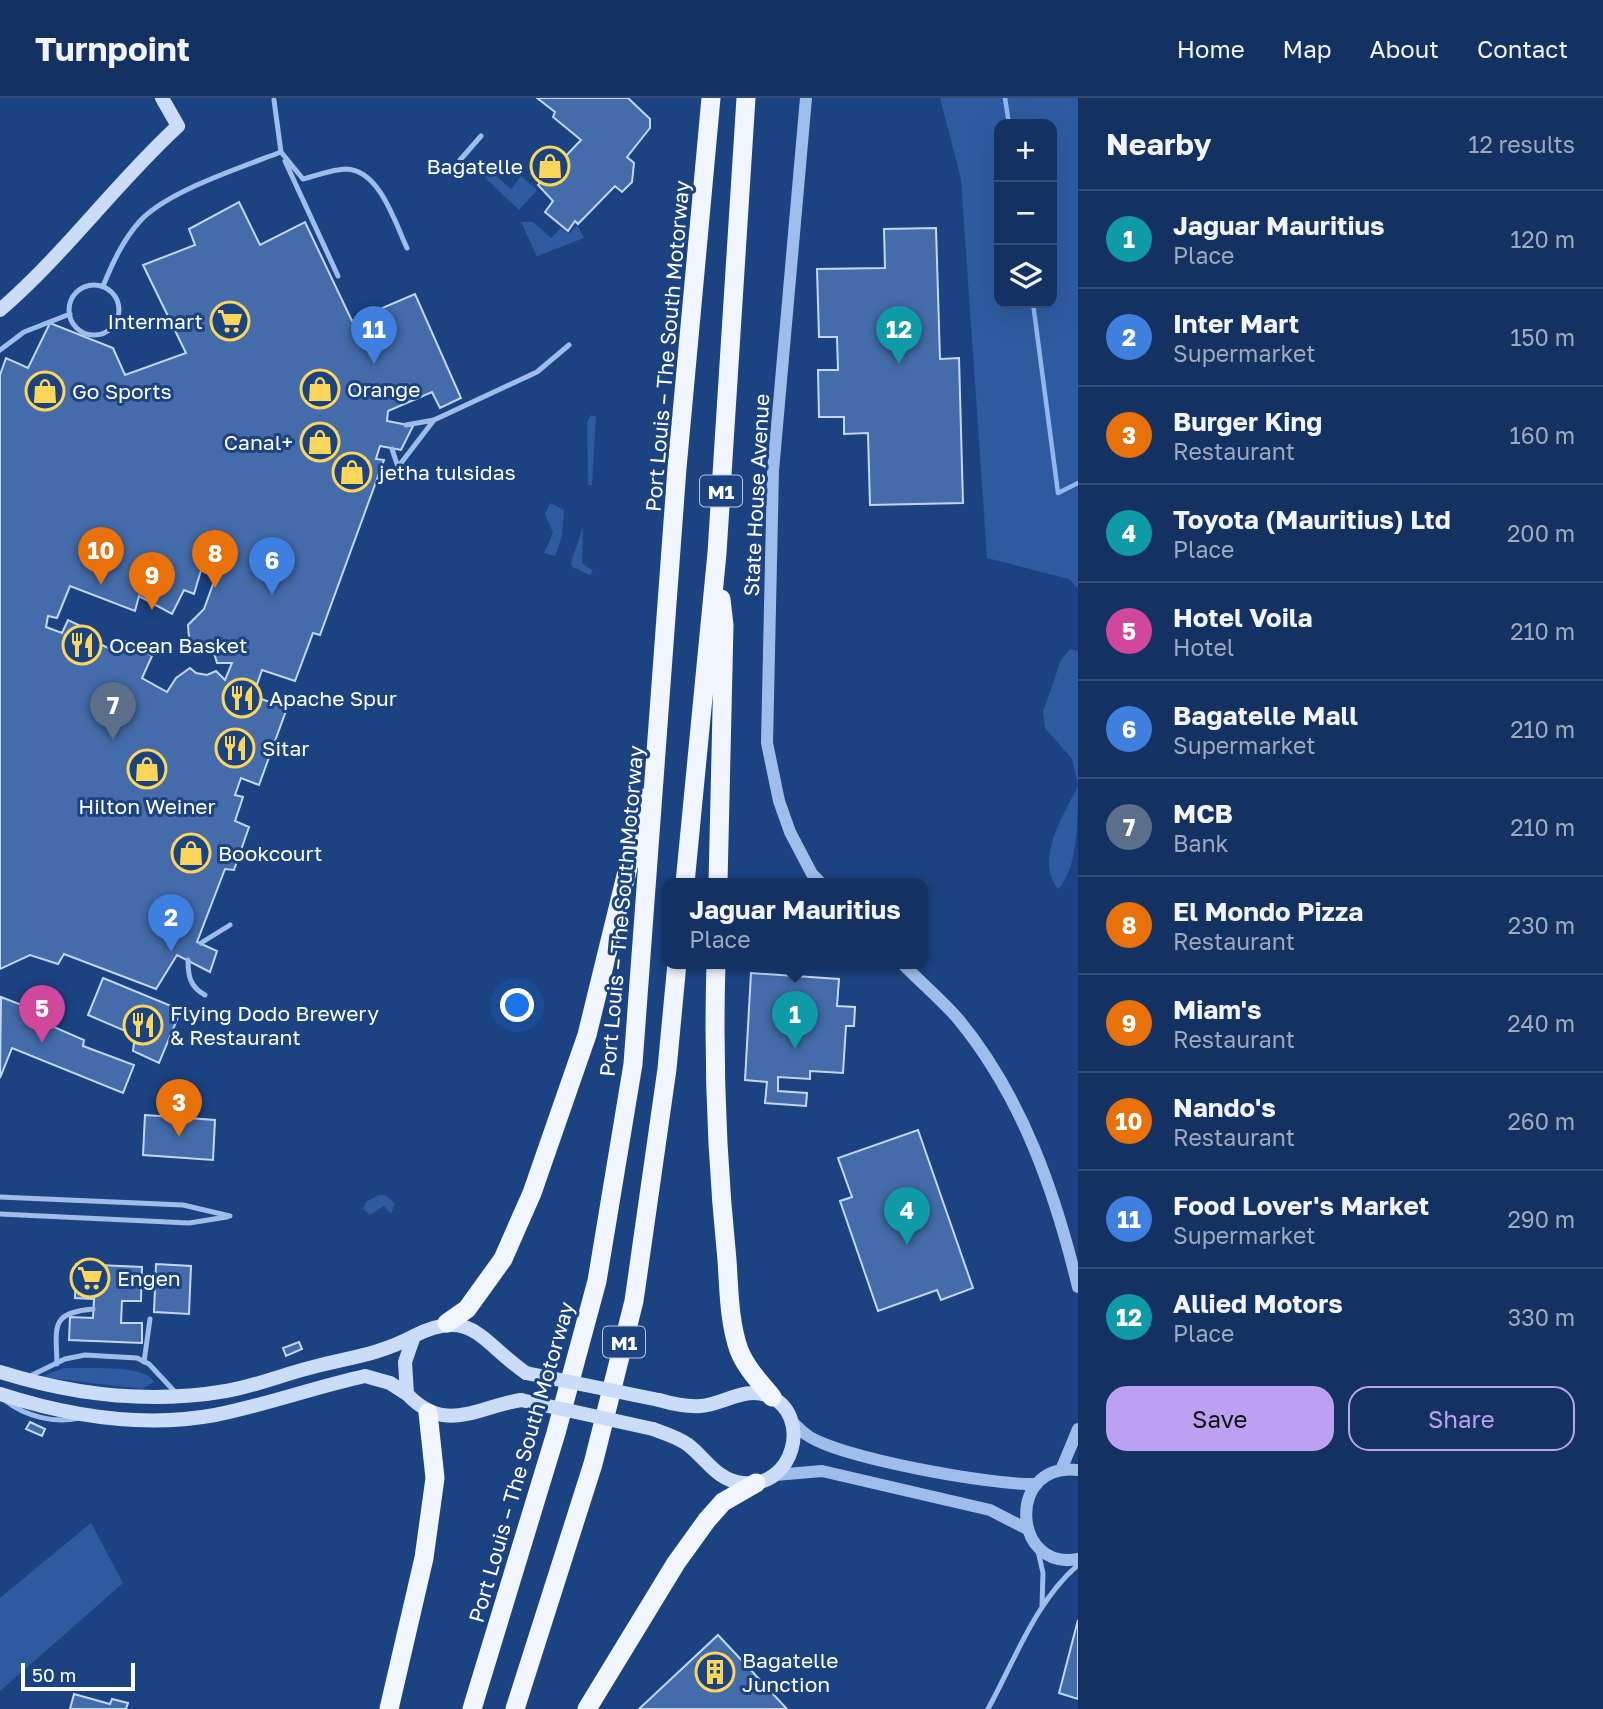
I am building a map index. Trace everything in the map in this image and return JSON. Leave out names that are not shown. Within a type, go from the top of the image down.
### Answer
[{"type":"highway","name":"Port Louis – The South Motorway","points":[[472,1709],[556,1433],[597,1281],[633,1064],[659,741],[677,468],[711,98]]},
{"type":"highway","name":"M1","points":[[685,878],[717,553],[746,98]]},
{"type":"highway","points":[[717,553],[724,625],[718,878]]},
{"type":"highway","points":[[447,1323],[467,1309],[503,1259],[532,1193],[587,1035],[659,741]]},
{"type":"highway","name":"M1","points":[[515,1709],[593,1464],[634,1301],[667,1069],[676,969]]},
{"type":"highway","points":[[716,969],[723,1217],[733,1325],[739,1350],[748,1368],[772,1397]]},
{"type":"highway","points":[[390,1709],[421,1572],[435,1478],[428,1413]]},
{"type":"highway","points":[[587,1709],[676,1563],[707,1520],[723,1502],[756,1483]]},
{"type":"main road","points":[[0,310],[29,285],[138,162],[178,127],[162,98]]},
{"type":"main road","points":[[0,1372],[83,1393],[178,1395],[226,1391],[387,1350],[447,1323],[465,1325],[526,1373],[678,1405],[703,1406],[748,1393],[772,1397],[791,1421],[794,1444],[791,1456],[775,1475],[756,1483],[744,1484],[721,1476],[684,1441],[653,1429],[521,1401],[450,1417],[428,1413],[390,1382],[365,1376],[212,1415],[154,1419],[88,1416],[0,1395]]},
{"type":"main road","points":[[407,1394],[405,1362],[414,1336]]},
{"type":"street","name":"State House Avenue","points":[[806,98],[773,471],[767,743],[779,801],[790,832],[816,878]]},
{"type":"street","points":[[908,969],[958,1020],[998,1079],[1046,1172],[1078,1287]]},
{"type":"street","points":[[791,1421],[807,1436],[836,1448],[990,1483],[1037,1483],[1061,1470],[1078,1470]]},
{"type":"street","points":[[1061,1470],[1078,1429]]},
{"type":"street","points":[[775,1475],[822,1471],[990,1510],[1027,1530]]},
{"type":"street","points":[[1037,1483],[1026,1505],[1027,1530],[1036,1545],[1059,1559],[1078,1559]]},
{"type":"lane","points":[[274,100],[281,152],[338,276]]},
{"type":"lane","points":[[460,160],[481,136]]},
{"type":"lane","points":[[281,152],[303,179],[346,169],[364,174],[381,194],[407,248]]},
{"type":"lane","points":[[103,286],[119,248],[142,219],[190,190],[281,152]]},
{"type":"lane","points":[[90,285],[103,286],[112,292],[119,307],[119,316],[109,330],[93,335],[77,328],[70,314],[72,298],[76,292],[90,285]]},
{"type":"lane","points":[[0,350],[24,332],[70,314]]},
{"type":"lane","points":[[406,425],[434,420],[537,372],[569,345]]},
{"type":"lane","points":[[392,449],[398,467],[434,420]]},
{"type":"lane","points":[[201,943],[230,925]]},
{"type":"lane","points":[[188,960],[188,977],[196,990],[205,995]]},
{"type":"lane","points":[[0,1197],[183,1205],[230,1216],[189,1223],[0,1214]]},
{"type":"lane","points":[[57,1364],[56,1327],[60,1318],[71,1311],[93,1309]]},
{"type":"lane","points":[[144,1362],[150,1319]]},
{"type":"lane","points":[[24,1379],[85,1355],[144,1362],[178,1395]]},
{"type":"lane","points":[[1036,1545],[1043,1573],[1042,1606]]},
{"type":"lane","points":[[988,1709],[1042,1606],[1078,1565]]},
{"type":"shaded area","points":[[940,98],[1078,98],[1078,589],[1069,579],[987,558],[961,179]]},
{"type":"shaded area","points":[[477,159],[511,189],[521,176],[537,190],[519,210],[472,165]]},
{"type":"shaded area","points":[[521,222],[533,222],[551,238],[561,228],[569,234],[577,225],[584,238],[537,256]]},
{"type":"shaded area","points":[[591,415],[596,417],[592,485],[588,485],[587,422]]},
{"type":"shaded area","points":[[550,503],[564,510],[562,536],[555,556],[544,553],[553,533],[545,514]]},
{"type":"shaded area","points":[[583,527],[582,563],[593,571],[590,575],[572,567],[571,562]]},
{"type":"shaded area","points":[[1070,649],[1078,651],[1078,785],[1072,759],[1045,728],[1043,712],[1061,660]]},
{"type":"shaded area","points":[[1078,785],[1073,856],[1065,881],[1058,889],[1051,877],[1050,851],[1059,823]]},
{"type":"shaded area","points":[[378,1195],[385,1195],[395,1203],[391,1214],[384,1206],[370,1215],[363,1209],[366,1202]]},
{"type":"shaded area","points":[[64,1368],[127,1370],[149,1376],[154,1382],[142,1389],[41,1377]]},
{"type":"shaded area","points":[[91,1523],[123,1583],[0,1691],[0,1598]]},
{"type":"building","points":[[537,98],[628,98],[650,119],[650,128],[627,157],[634,163],[632,182],[622,192],[615,186],[578,224],[575,221],[568,231],[545,212],[553,201],[538,185],[581,140],[553,117],[555,112]]},
{"type":"building","points":[[239,202],[260,245],[305,222],[352,321],[415,294],[461,398],[440,408],[432,392],[388,411],[387,421],[413,426],[401,450],[380,446],[376,459],[384,460],[320,635],[313,633],[295,681],[262,670],[253,696],[287,708],[259,785],[241,778],[235,795],[243,797],[235,821],[249,827],[234,870],[225,869],[197,942],[217,951],[210,972],[177,955],[156,989],[64,954],[58,964],[30,955],[0,969],[0,375],[6,358],[28,368],[50,323],[113,348],[125,375],[186,353],[143,265],[195,245],[189,229]],"holes":[[[202,567],[217,573],[204,609],[188,625],[189,637],[195,646],[214,653],[217,663],[232,663],[225,680],[216,671],[207,675],[196,673],[190,668],[176,678],[167,692],[142,678],[152,656],[125,641],[117,652],[82,636],[85,628],[68,620],[62,633],[46,627],[48,616],[57,618],[70,586],[135,611],[139,596],[172,614],[184,590],[194,594]]]},
{"type":"building","points":[[936,228],[940,359],[959,358],[963,503],[870,505],[868,433],[844,434],[844,417],[819,417],[818,370],[838,370],[837,337],[819,337],[817,269],[885,268],[884,229]]},
{"type":"building","points":[[751,973],[839,979],[837,1006],[855,1007],[854,1026],[846,1026],[843,1073],[810,1071],[810,1079],[778,1077],[778,1091],[807,1093],[806,1106],[765,1103],[767,1082],[745,1080]]},
{"type":"building","name":"Flying Dodo Brewery & Restaurant","points":[[103,978],[181,1010],[159,1063],[133,1051],[135,1035],[88,1015]]},
{"type":"building","points":[[1,997],[27,1007],[24,1014],[84,1040],[83,1046],[134,1065],[123,1093],[12,1048],[0,1078]]},
{"type":"building","points":[[145,1115],[215,1120],[213,1160],[143,1155]]},
{"type":"building","points":[[918,1130],[973,1288],[941,1300],[937,1290],[878,1311],[840,1201],[852,1197],[838,1158]]},
{"type":"building","name":"Engen","points":[[76,1264],[142,1267],[141,1301],[122,1301],[121,1323],[142,1323],[142,1343],[69,1340],[70,1317],[93,1318],[94,1299],[75,1298]]},
{"type":"building","points":[[156,1264],[191,1266],[189,1314],[154,1312]]},
{"type":"building","points":[[299,1342],[302,1349],[286,1356],[283,1348]]},
{"type":"building","points":[[30,1422],[45,1429],[42,1436],[26,1429]]},
{"type":"building","points":[[1078,1620],[1078,1699],[1059,1693]]},
{"type":"building","name":"Bagatelle Junction","points":[[718,1635],[787,1709],[639,1709]]},
{"type":"building","points":[[74,1694],[110,1704],[112,1699],[128,1703],[126,1709],[70,1709]]},
{"type":"waterway","points":[[1005,98],[1008,119]]},
{"type":"waterway","points":[[1034,308],[1058,493],[1078,483]]},
{"type":"place","name":"Bagatelle","points":[[550,166]]},
{"type":"place","name":"Intermart","points":[[230,321]]},
{"type":"place","name":"Food Lover's Market","points":[[374,364]]},
{"type":"place","name":"Allied Motors","points":[[899,364]]},
{"type":"place","name":"Orange","points":[[320,389]]},
{"type":"place","name":"Go Sports","points":[[45,391]]},
{"type":"place","name":"Canal+","points":[[320,442]]},
{"type":"place","name":"jetha tulsidas","points":[[352,472]]},
{"type":"place","name":"Nando's","points":[[101,585]]},
{"type":"place","name":"El Mondo Pizza","points":[[215,588]]},
{"type":"place","name":"Bagatelle Mall","points":[[272,595]]},
{"type":"place","name":"Miam's","points":[[152,610]]},
{"type":"place","name":"Ocean Basket","points":[[82,645]]},
{"type":"place","name":"Apache Spur","points":[[242,698]]},
{"type":"place","name":"MCB","points":[[113,740]]},
{"type":"place","name":"Sitar","points":[[235,748]]},
{"type":"place","name":"Hilton Weiner","points":[[147,769]]},
{"type":"place","name":"Bookcourt","points":[[191,853]]},
{"type":"place","name":"Inter Mart","points":[[171,952]]},
{"type":"place","name":"Flying Dodo Brewery & Restaurant","points":[[143,1025]]},
{"type":"place","name":"Hotel Voila","points":[[42,1043]]},
{"type":"place","name":"Jaguar Mauritius","points":[[795,1049]]},
{"type":"place","name":"Burger King","points":[[179,1137]]},
{"type":"place","name":"Toyota (Mauritius) Ltd","points":[[907,1245]]},
{"type":"place","name":"Engen","points":[[90,1278]]},
{"type":"place","name":"Bagatelle Junction","points":[[715,1672]]}]
